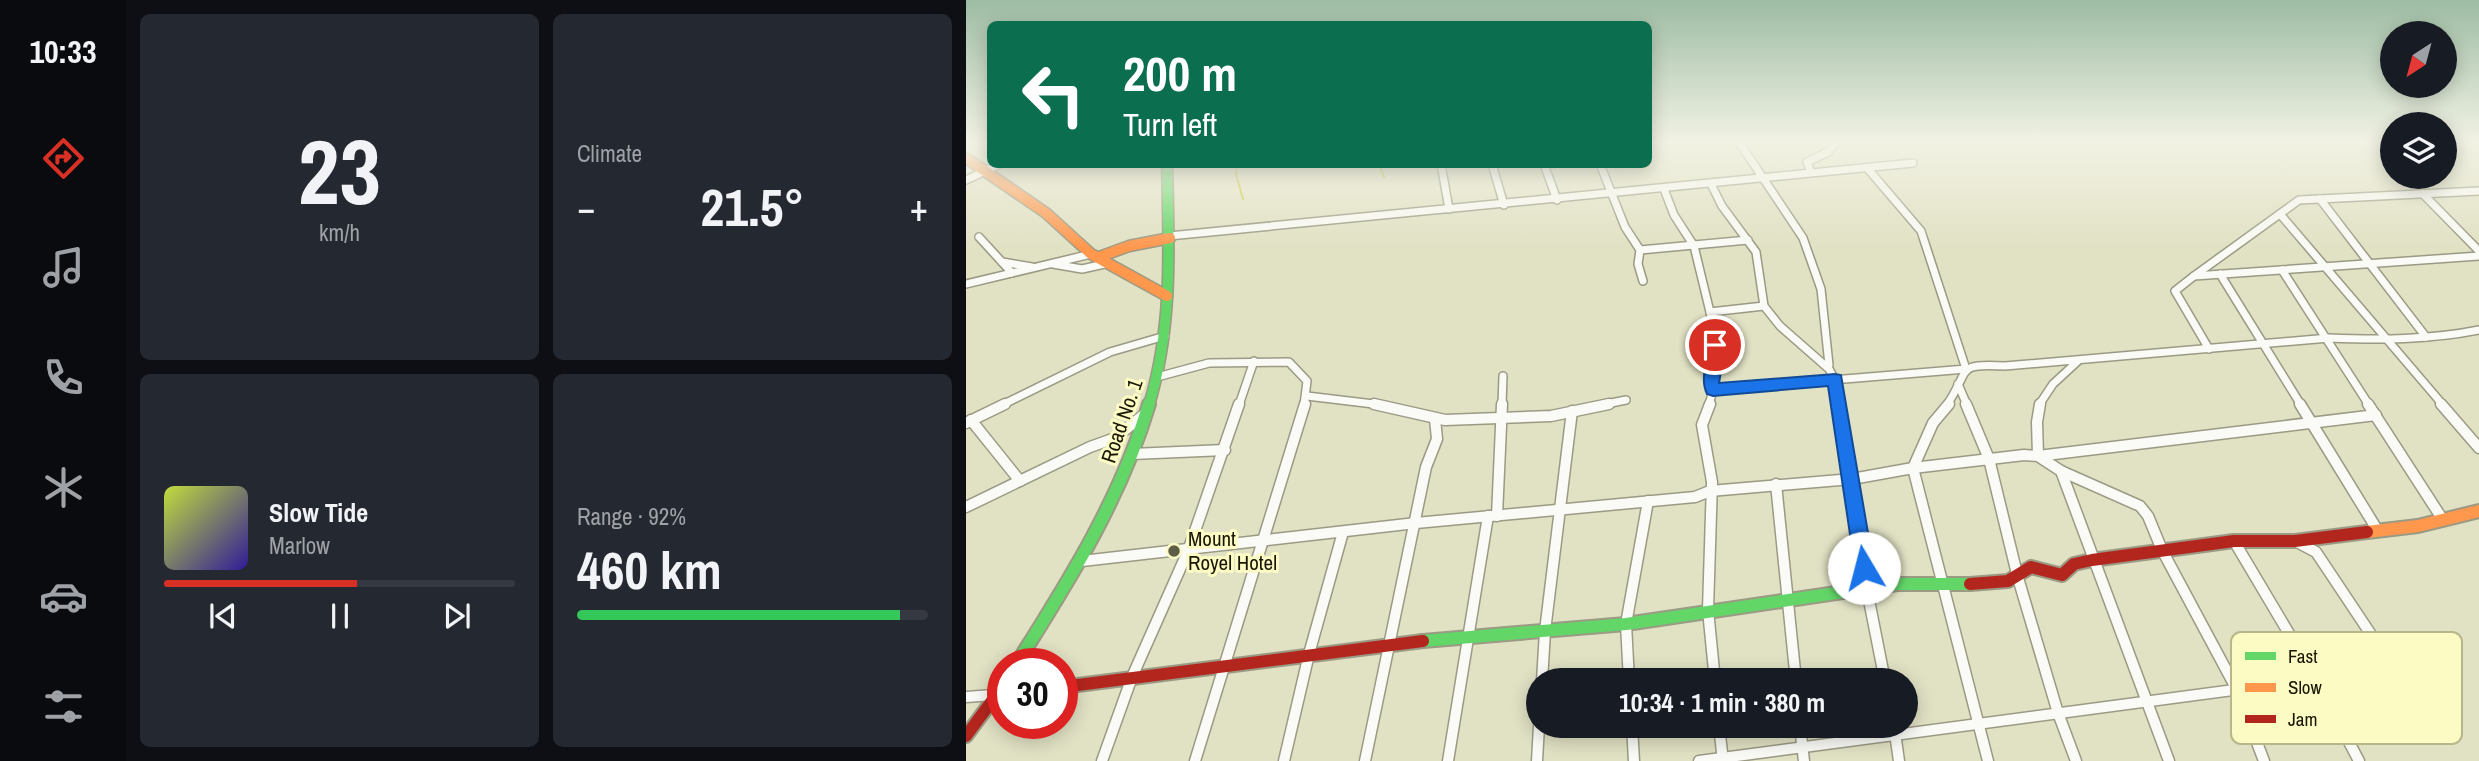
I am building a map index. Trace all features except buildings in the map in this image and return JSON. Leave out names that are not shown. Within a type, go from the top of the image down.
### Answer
[{"type":"main road","points":[[994,178],[1046,214],[1100,258],[1167,296]]},
{"type":"main road","name":"Road No. 1","points":[[1027,648],[1082,561],[1127,471],[1157,377],[1165,336],[1170,237],[1168,178]]},
{"type":"main road","points":[[1100,258],[1129,246],[1170,237]]},
{"type":"main road","points":[[1078,685],[1389,644],[1626,624],[1789,598],[1917,582],[1945,586],[2018,578],[2026,568],[2034,565],[2062,575],[2074,564],[2092,560],[2234,541],[2295,541],[2378,531],[2478,511]]},
{"type":"main road","points":[[966,736],[987,710]]},
{"type":"street","points":[[1443,178],[1449,209]]},
{"type":"street","points":[[1496,178],[1504,205]]},
{"type":"street","points":[[1549,178],[1557,200]]},
{"type":"street","points":[[1604,178],[1610,195],[1640,250],[1639,264],[1643,281]]},
{"type":"street","points":[[1763,178],[1803,238],[1821,289],[1829,365],[1835,380],[1867,590],[1882,668]]},
{"type":"street","points":[[1170,237],[1788,178]]},
{"type":"street","points":[[1875,178],[1921,230],[1966,369],[1949,403],[1933,423],[1913,468],[1988,761]]},
{"type":"street","points":[[1711,184],[1725,212],[1757,253],[1760,289],[1765,306],[1785,330],[1829,365]]},
{"type":"street","points":[[1664,189],[1674,215],[1694,246],[1710,312],[1716,354],[1710,382],[1713,390],[1702,425],[1712,482],[1709,610],[1714,668]]},
{"type":"street","points":[[2209,349],[2175,291],[2299,200],[2479,191]]},
{"type":"street","points":[[2423,194],[2479,254]]},
{"type":"street","points":[[2320,199],[2426,337]]},
{"type":"street","points":[[2280,214],[2479,449]]},
{"type":"street","points":[[979,237],[1012,274]]},
{"type":"street","points":[[1640,250],[1748,240]]},
{"type":"street","points":[[2194,276],[2479,254]]},
{"type":"street","points":[[1049,264],[1082,269],[1100,258]]},
{"type":"street","points":[[966,284],[1049,264],[1100,258]]},
{"type":"street","points":[[1002,262],[1035,267]]},
{"type":"street","points":[[2282,270],[2443,520]]},
{"type":"street","points":[[2220,274],[2378,531]]},
{"type":"street","points":[[1710,312],[1765,306]]},
{"type":"street","points":[[1713,390],[1966,369],[1976,364],[2005,366],[2326,338],[2426,337],[2479,330]]},
{"type":"street","points":[[1020,481],[968,421],[1110,352],[1165,336]]},
{"type":"street","points":[[1102,761],[1132,677],[1188,551],[1254,361]]},
{"type":"street","points":[[1157,377],[1209,363],[1254,361],[1289,362],[1307,381],[1307,396],[1195,761]]},
{"type":"street","points":[[2038,456],[2036,409],[2040,399],[2078,361]]},
{"type":"street","points":[[1448,761],[1492,516],[1503,417],[1503,376]]},
{"type":"street","points":[[1958,384],[1989,459],[2018,578],[2058,713],[2076,761]]},
{"type":"street","points":[[1307,396],[1363,401],[1435,419],[1551,416],[1626,400]]},
{"type":"street","points":[[1543,668],[1572,411]]},
{"type":"street","points":[[966,507],[1108,441],[1119,435],[1130,422],[1146,413]]},
{"type":"street","points":[[1082,561],[1416,523],[1695,497],[1710,491],[1852,479],[1913,468],[2038,456],[2376,415]]},
{"type":"street","points":[[1365,761],[1426,467],[1437,439],[1435,419]]},
{"type":"street","points":[[1132,453],[1225,450]]},
{"type":"street","points":[[2038,456],[2061,471],[2140,506],[2148,516],[2162,550],[2231,679]]},
{"type":"street","points":[[2061,471],[2169,761]]},
{"type":"street","points":[[1776,484],[1795,668]]},
{"type":"street","points":[[1628,668],[1626,624],[1648,501]]},
{"type":"street","points":[[1284,761],[1309,654],[1343,532]]},
{"type":"street","points":[[2234,541],[2288,632]]},
{"type":"street","points":[[2295,541],[2316,552],[2369,632]]},
{"type":"street","points":[[1918,728],[1978,724],[2231,691]]},
{"type":"street","points":[[966,696],[987,694]]},
{"type":"street","points":[[1537,761],[1538,738]]},
{"type":"street","points":[[1633,738],[1634,761]]},
{"type":"street","points":[[1720,738],[1722,760]]},
{"type":"street","points":[[1801,738],[1804,761]]},
{"type":"street","points":[[1699,761],[1802,749],[1856,738]]},
{"type":"street","points":[[1896,738],[1899,761]]},
{"type":"street","points":[[2258,744],[2264,761]]},
{"type":"street","points":[[2349,744],[2358,761]]},
{"type":"waterway","points":[[1237,178],[1243,199]]},
{"type":"traffic: fast","points":[[1026,648],[1108,509],[1142,427],[1155,384],[1167,318],[1167,178]]},
{"type":"traffic: fast","points":[[1423,641],[1626,624],[1897,584],[1970,584]]},
{"type":"traffic: slow","points":[[994,178],[1046,213],[1091,254],[1167,296]]},
{"type":"traffic: slow","points":[[1099,257],[1129,246],[1170,238]]},
{"type":"traffic: slow","points":[[2367,532],[2418,526],[2479,511]]},
{"type":"traffic: jam","points":[[1970,584],[2008,581],[2031,567],[2062,575],[2074,564],[2092,560],[2234,541],[2295,541],[2367,532]]},
{"type":"traffic: jam","points":[[1078,685],[1423,641]]},
{"type":"traffic: jam","points":[[966,736],[987,708]]},
{"type":"place","name":"Mount Royel Hotel","points":[[1174,551]]},
{"type":"route","points":[[1715,345],[1716,354],[1710,382],[1713,390],[1835,380],[1864,568]]}]
